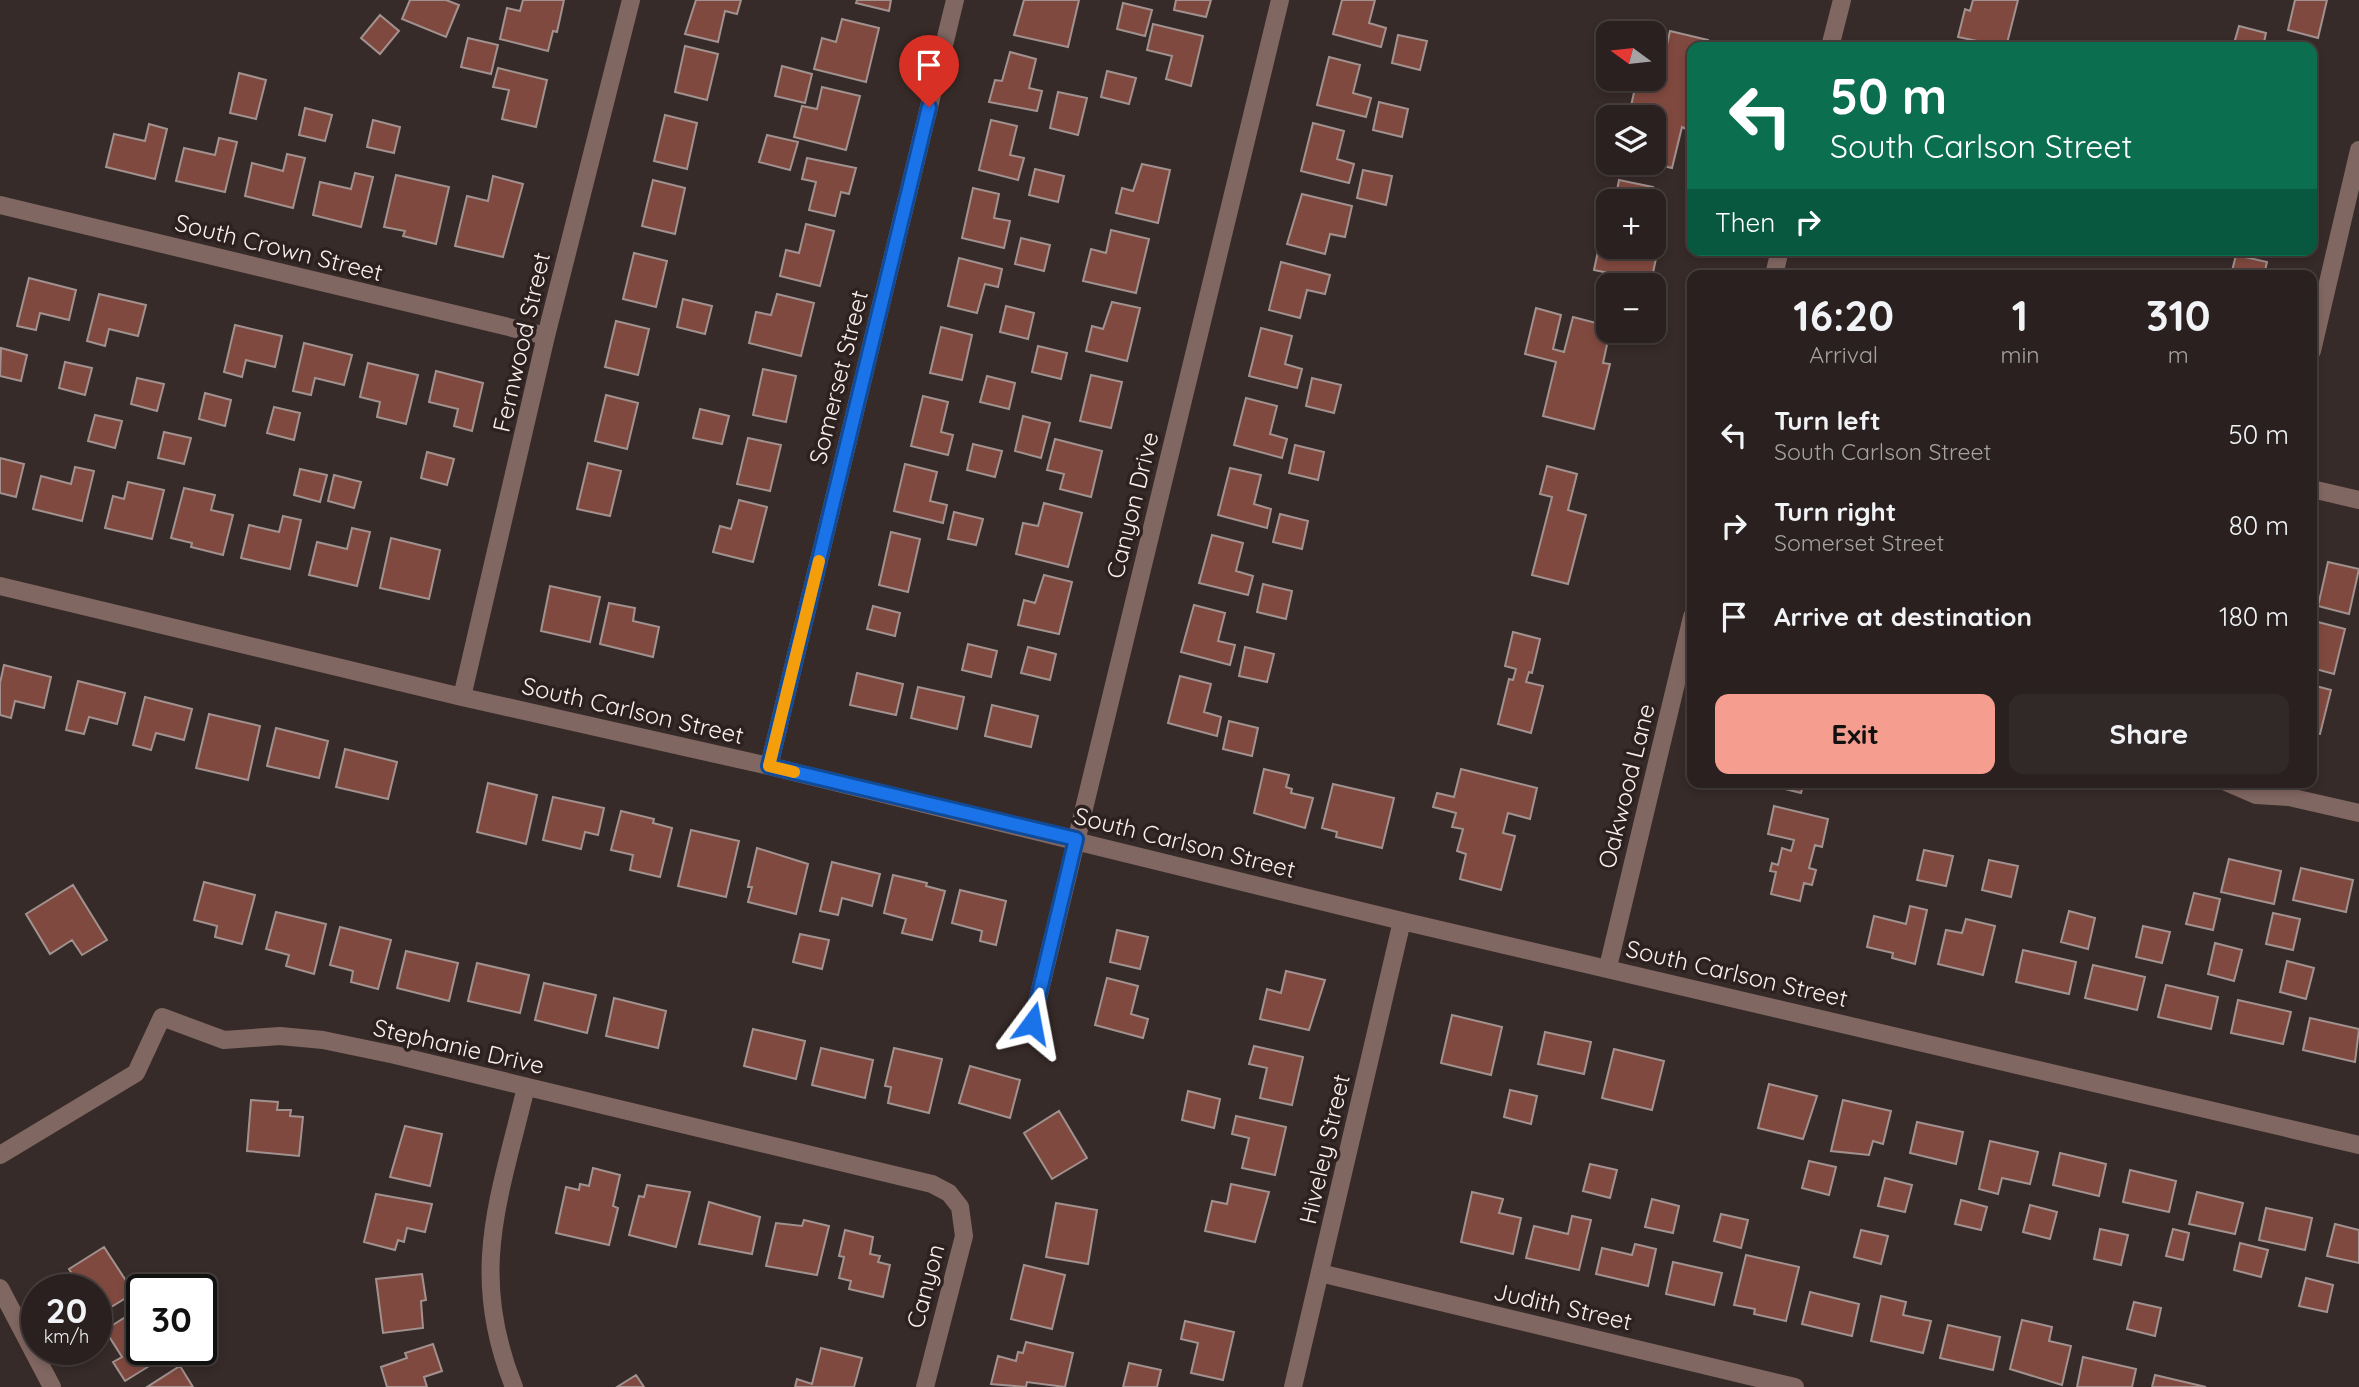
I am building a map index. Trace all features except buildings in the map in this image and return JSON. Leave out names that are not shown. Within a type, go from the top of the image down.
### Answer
[{"type":"street","name":"Fernwood Street","points":[[462,697],[547,336],[631,0]]},
{"type":"street","name":"Somerset Street","points":[[769,766],[955,0]]},
{"type":"street","name":"Canyon Drive","points":[[1032,1023],[1280,0]]},
{"type":"street","points":[[1831,42],[1842,0]]},
{"type":"street","points":[[2317,330],[2359,150]]},
{"type":"street","name":"South Crown Street","points":[[0,205],[547,336]]},
{"type":"street","points":[[2317,490],[2359,500]]},
{"type":"street","name":"South Carlson Street","points":[[0,586],[462,697],[1076,839],[1402,921],[1608,967],[2359,1145]]},
{"type":"street","name":"Oakwood Lane","points":[[1608,967],[1687,638]]},
{"type":"street","points":[[2240,788],[2256,795],[2289,797],[2359,813]]},
{"type":"street","name":"Hiveley Street","points":[[1293,1387],[1402,921]]},
{"type":"street","name":"Stephanie Drive","points":[[0,1156],[136,1073],[162,1017],[224,1040],[280,1036],[323,1040],[932,1184],[954,1200]]},
{"type":"street","points":[[514,1387],[500,1354],[492,1318],[490,1248],[526,1087]]},
{"type":"street","name":"Canyon","points":[[925,1387],[964,1237],[964,1222],[954,1200]]},
{"type":"street","name":"Judith Street","points":[[1320,1273],[1795,1387]]},
{"type":"street","points":[[0,1288],[52,1387]]},
{"type":"slow traffic","points":[[794,772],[769,766],[819,561]]},
{"type":"route","points":[[929,107],[769,766],[1076,839],[1032,1023]]}]
